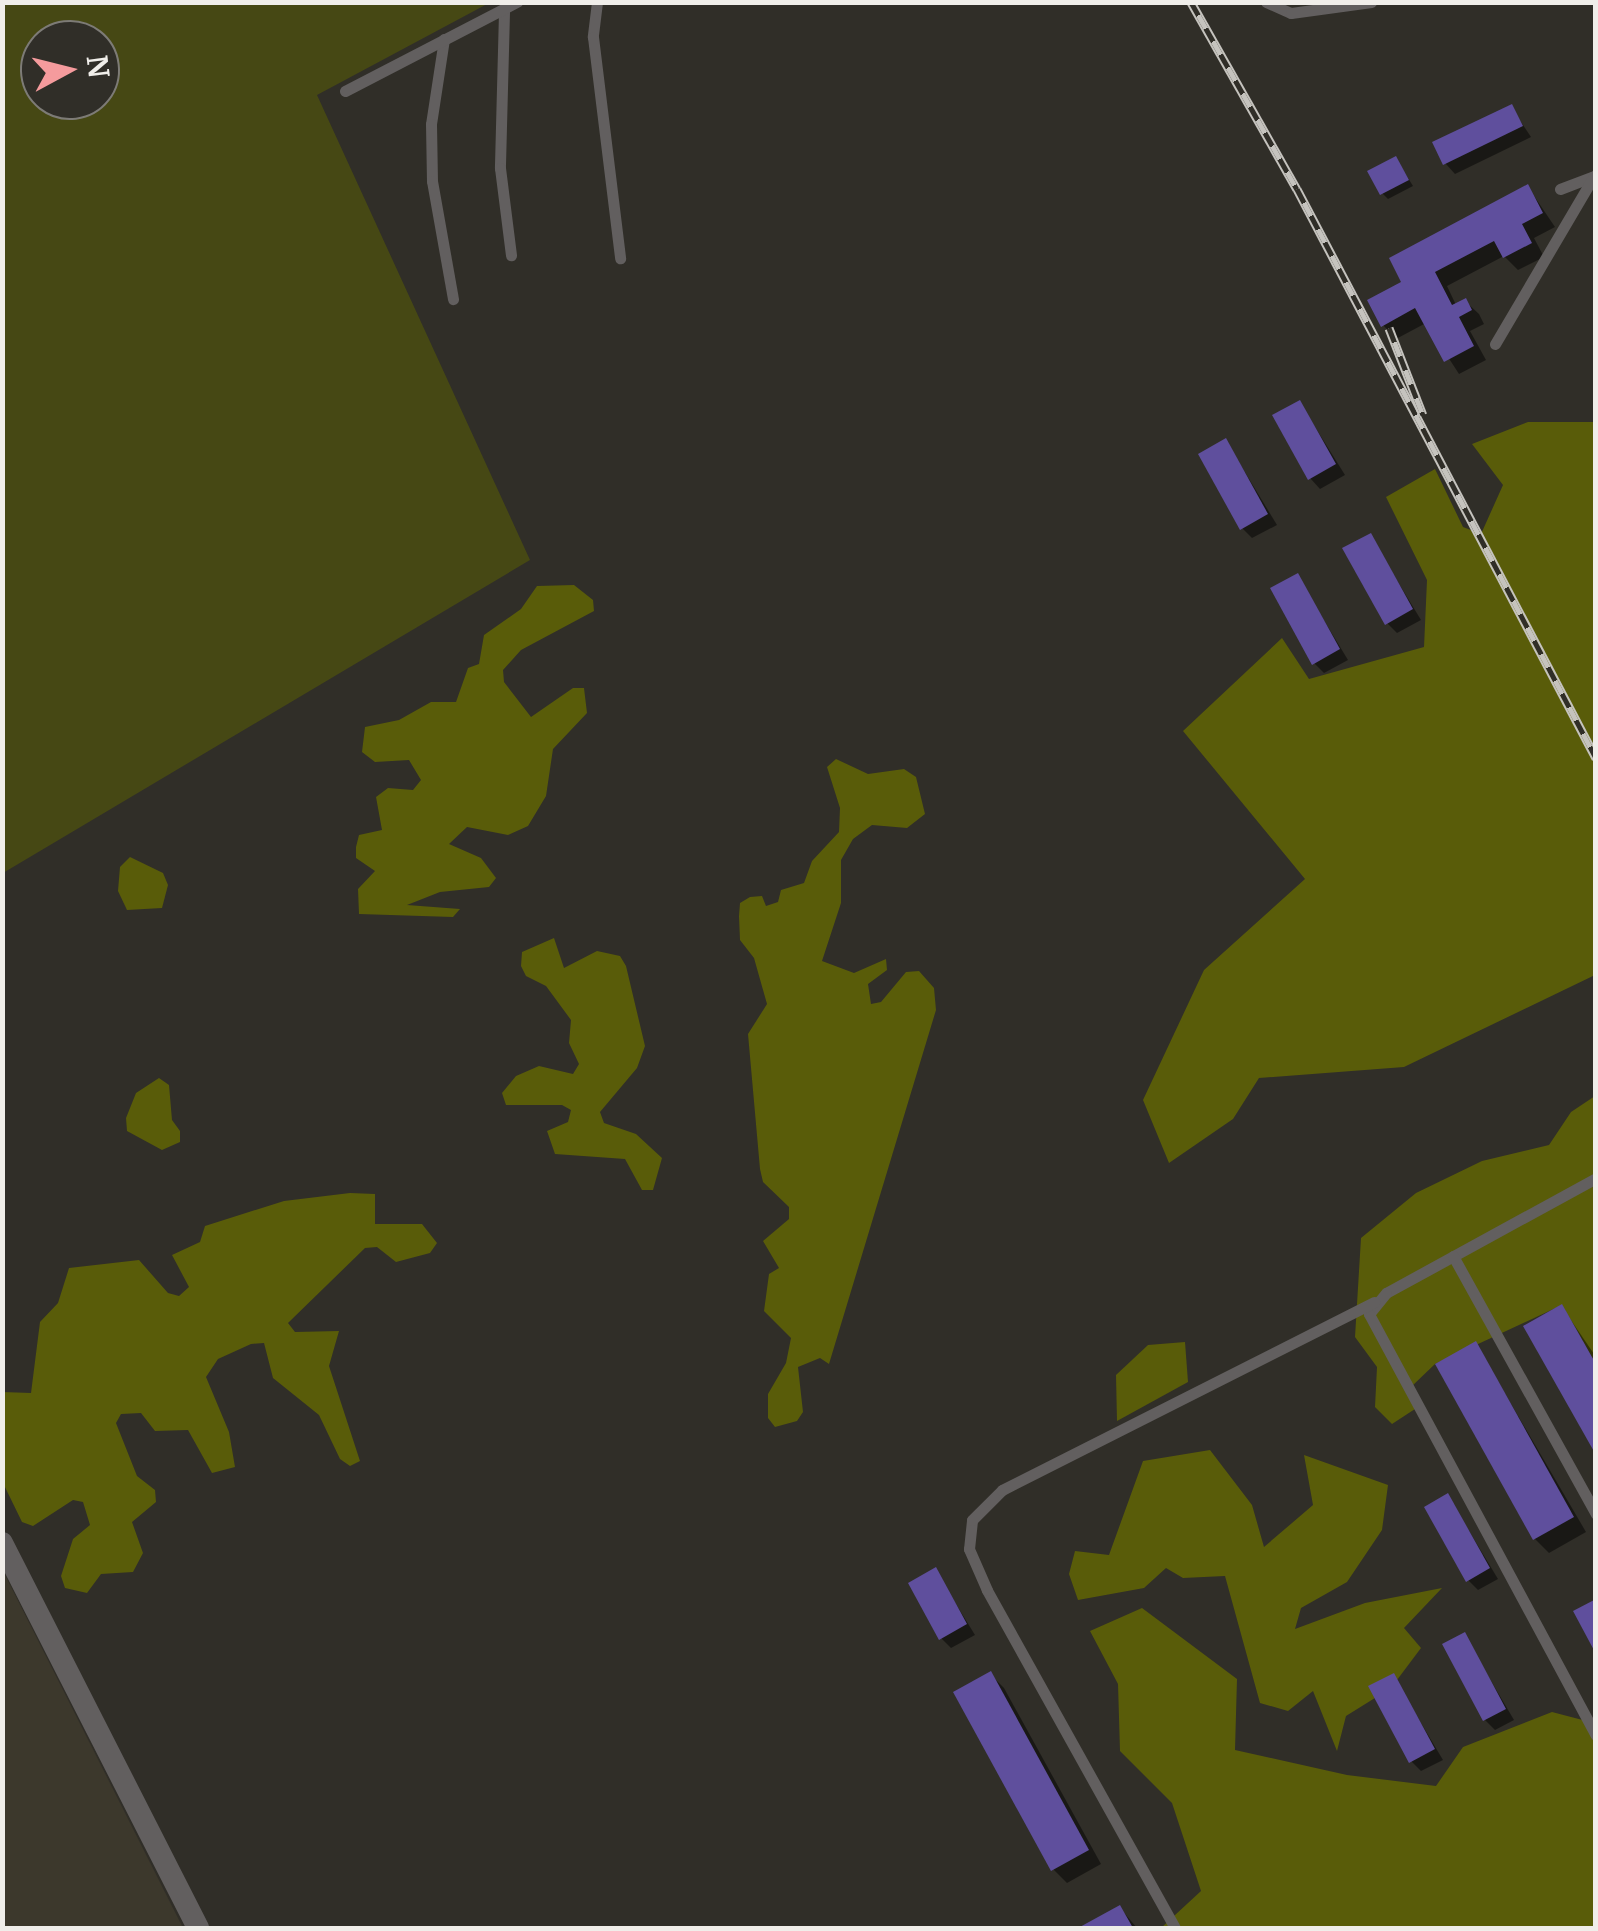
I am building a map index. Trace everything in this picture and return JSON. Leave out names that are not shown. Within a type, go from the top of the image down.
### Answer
[{"type":"street","points":[[2,1542],[198,1928]]},
{"type":"lane","points":[[345,92],[504,12],[516,2]]},
{"type":"lane","points":[[597,2],[593,37],[620,258]]},
{"type":"lane","points":[[1266,2],[1292,13],[1371,2]]},
{"type":"lane","points":[[504,12],[500,168],[511,255]]},
{"type":"lane","points":[[444,39],[432,124],[432,181],[453,299]]},
{"type":"lane","points":[[1560,190],[1595,175]]},
{"type":"lane","points":[[1495,344],[1595,175]]},
{"type":"lane","points":[[1176,1928],[988,1590],[970,1549],[972,1520],[1002,1490],[1374,1302],[1596,1178]]},
{"type":"lane","points":[[1453,1256],[1596,1514]]},
{"type":"lane","points":[[1374,1302],[1369,1314],[1379,1334],[1596,1735]]},
{"type":"shaded area","points":[[2,3],[489,3],[317,95],[530,560],[3,873]]},
{"type":"shaded area","points":[[1528,422],[1595,422],[1595,975],[1404,1067],[1259,1078],[1233,1119],[1169,1163],[1143,1100],[1204,970],[1305,879],[1183,731],[1282,638],[1309,679],[1424,647],[1427,580],[1386,497],[1435,469],[1463,527],[1481,534],[1503,485],[1472,444]]},
{"type":"shaded area","points":[[574,585],[593,600],[594,611],[521,650],[503,670],[504,682],[531,717],[573,688],[584,688],[587,713],[553,749],[546,796],[528,826],[508,835],[467,827],[449,844],[481,858],[496,878],[489,887],[440,892],[407,905],[460,909],[453,917],[359,914],[358,889],[375,871],[356,858],[356,847],[359,835],[382,830],[376,797],[388,788],[413,790],[421,780],[409,760],[375,762],[362,752],[365,727],[399,720],[431,702],[456,702],[468,668],[479,664],[484,635],[521,609],[537,586]]},
{"type":"shaded area","points":[[836,759],[868,774],[904,769],[916,777],[925,814],[907,828],[872,825],[853,839],[841,860],[841,903],[822,961],[854,973],[886,959],[887,970],[868,984],[871,1004],[881,1002],[906,972],[919,971],[934,988],[936,1010],[829,1364],[820,1358],[798,1367],[803,1412],[797,1421],[775,1427],[768,1418],[768,1394],[786,1363],[791,1338],[764,1311],[769,1274],[779,1268],[763,1241],[789,1219],[789,1207],[763,1182],[760,1169],[748,1034],[767,1004],[754,958],[740,940],[740,903],[762,896],[766,906],[778,902],[781,890],[804,883],[812,861],[839,832],[840,808],[827,767]]},
{"type":"shaded area","points":[[130,857],[163,873],[168,885],[162,908],[127,910],[118,891],[120,867]]},
{"type":"shaded area","points":[[554,938],[564,968],[597,951],[620,956],[626,966],[645,1046],[637,1068],[600,1112],[604,1123],[636,1134],[662,1158],[653,1190],[642,1190],[625,1159],[555,1154],[547,1131],[568,1122],[571,1110],[562,1105],[506,1105],[502,1093],[516,1076],[539,1066],[573,1074],[579,1064],[569,1043],[571,1020],[546,986],[526,976],[521,966],[522,952]]},
{"type":"shaded area","points":[[159,1078],[169,1085],[172,1120],[180,1131],[180,1142],[162,1150],[127,1131],[126,1118],[136,1093]]},
{"type":"shaded area","points":[[1595,1096],[1595,1362],[1562,1305],[1435,1364],[1411,1387],[1415,1409],[1392,1424],[1375,1407],[1377,1367],[1355,1337],[1361,1238],[1416,1193],[1482,1161],[1549,1145],[1571,1112]]},
{"type":"shaded area","points":[[375,1194],[375,1224],[422,1224],[437,1243],[430,1253],[396,1262],[377,1247],[365,1248],[288,1323],[295,1332],[339,1331],[329,1366],[360,1461],[350,1466],[340,1459],[319,1415],[273,1378],[264,1343],[251,1344],[218,1359],[206,1377],[229,1432],[235,1467],[212,1473],[188,1430],[155,1431],[141,1413],[121,1414],[116,1423],[137,1476],[155,1490],[156,1502],[132,1522],[143,1553],[133,1572],[101,1574],[87,1593],[65,1588],[61,1576],[73,1539],[90,1525],[83,1502],[73,1500],[33,1526],[22,1522],[3,1483],[2,1392],[31,1393],[40,1322],[58,1303],[69,1268],[139,1260],[168,1293],[179,1296],[189,1287],[172,1255],[200,1242],[205,1226],[284,1201]]},
{"type":"shaded area","points":[[1185,1342],[1188,1382],[1117,1421],[1116,1375],[1148,1345]]},
{"type":"shaded area","points":[[1210,1450],[1252,1505],[1264,1547],[1313,1505],[1304,1455],[1388,1485],[1382,1530],[1347,1582],[1301,1608],[1295,1629],[1365,1603],[1442,1588],[1404,1628],[1421,1648],[1391,1688],[1346,1716],[1337,1751],[1313,1691],[1288,1711],[1260,1703],[1225,1576],[1183,1578],[1166,1568],[1144,1588],[1078,1600],[1069,1574],[1075,1551],[1109,1555],[1143,1461]]},
{"type":"shaded area","points":[[3,1571],[183,1928],[3,1928]]},
{"type":"shaded area","points":[[1142,1608],[1237,1679],[1235,1750],[1347,1775],[1436,1786],[1463,1747],[1552,1712],[1594,1723],[1595,1928],[1161,1928],[1201,1891],[1172,1803],[1120,1751],[1118,1684],[1090,1631]]},
{"type":"building","points":[[1512,104],[1523,126],[1443,165],[1432,142]]},
{"type":"building","points":[[1396,156],[1409,180],[1380,195],[1367,171]]},
{"type":"building","points":[[1528,184],[1543,213],[1522,224],[1532,243],[1503,258],[1494,241],[1435,272],[1452,305],[1466,298],[1472,310],[1459,317],[1474,346],[1444,362],[1415,308],[1381,327],[1367,300],[1401,282],[1389,258]]},
{"type":"building","points":[[1300,400],[1336,464],[1308,480],[1272,415]]},
{"type":"building","points":[[1226,438],[1268,514],[1240,530],[1198,454]]},
{"type":"building","points":[[1371,533],[1413,609],[1385,625],[1342,548]]},
{"type":"building","points":[[1298,573],[1340,649],[1312,665],[1270,588]]},
{"type":"building","points":[[1562,1304],[1596,1364],[1596,1455],[1523,1326]]},
{"type":"building","points":[[1476,1341],[1574,1517],[1533,1540],[1435,1364]]},
{"type":"building","points":[[1448,1493],[1490,1568],[1466,1582],[1424,1507]]},
{"type":"building","points":[[936,1567],[967,1624],[939,1640],[908,1583]]},
{"type":"building","points":[[1596,1599],[1596,1654],[1573,1611]]},
{"type":"building","points":[[1465,1632],[1506,1709],[1483,1721],[1442,1644]]},
{"type":"building","points":[[991,1671],[1089,1850],[1051,1871],[953,1692]]},
{"type":"building","points":[[1394,1673],[1435,1749],[1409,1763],[1368,1686]]},
{"type":"building","points":[[1120,1905],[1133,1928],[1078,1928]]},
{"type":"railway","points":[[1191,2],[1297,189],[1596,758]]},
{"type":"railway","points":[[1389,328],[1423,415]]}]
